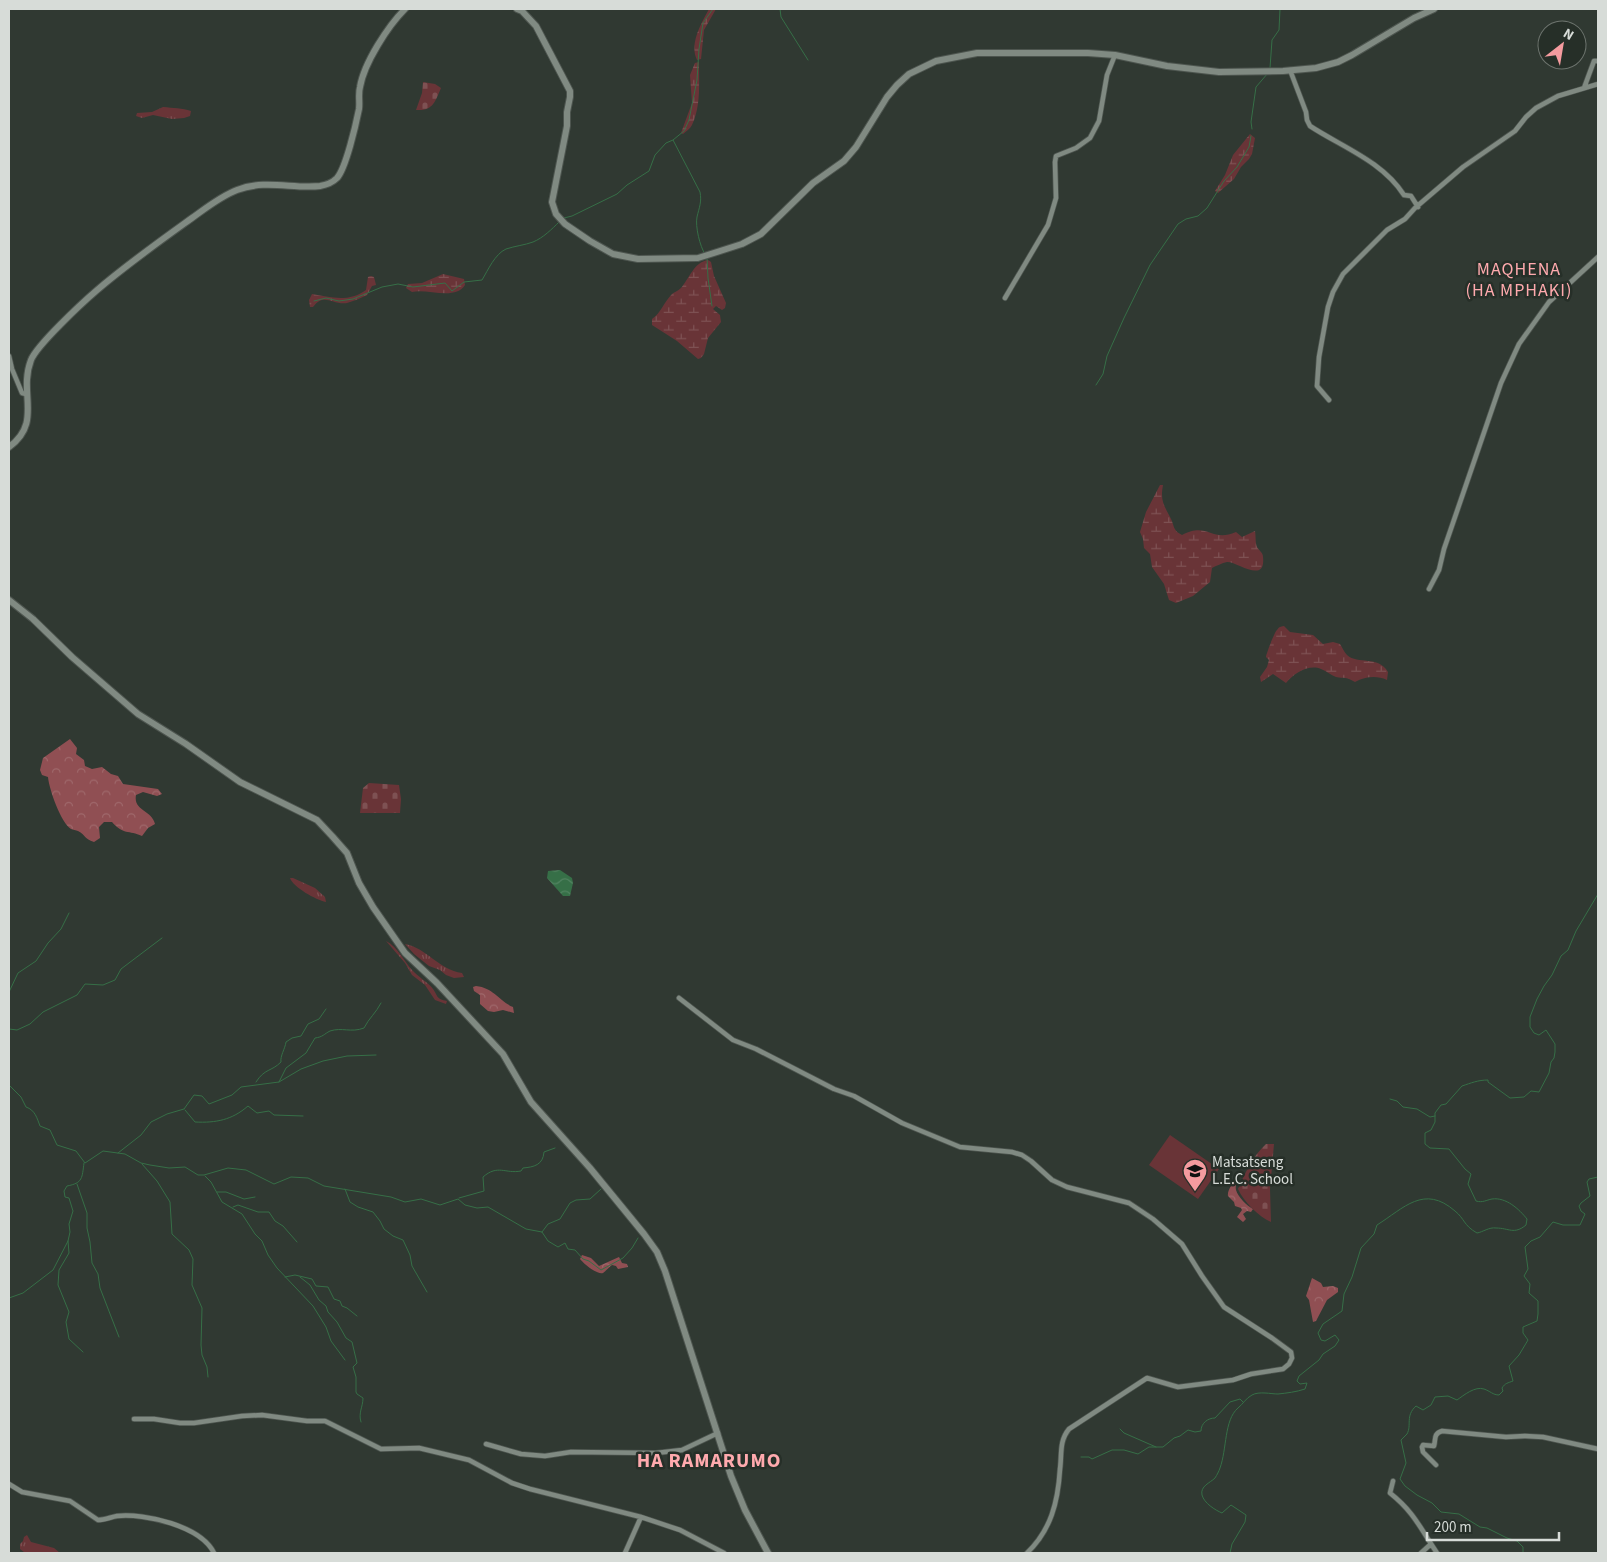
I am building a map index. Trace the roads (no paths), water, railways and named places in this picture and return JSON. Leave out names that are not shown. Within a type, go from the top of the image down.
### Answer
[{"type":"street","points":[[9,447],[20,439],[26,429],[28,418],[26,394],[31,360],[42,346],[97,291],[169,234],[219,199],[237,190],[259,185],[320,186],[337,178],[341,171],[359,107],[360,86],[370,61],[391,24],[405,9]]},
{"type":"street","points":[[516,9],[522,11],[536,26],[570,91],[567,126],[552,202],[556,214],[565,224],[590,242],[613,254],[638,259],[698,258],[742,244],[761,234],[813,183],[844,161],[856,147],[887,97],[897,85],[909,74],[936,60],[961,55],[1002,51],[1115,55],[1167,66],[1219,72],[1316,68],[1338,62],[1414,18],[1434,9]]},
{"type":"street","points":[[1005,298],[1048,225],[1056,198],[1056,156],[1086,143],[1099,121],[1108,76],[1115,55]]},
{"type":"street","points":[[1584,88],[1591,65],[1594,61],[1598,61]]},
{"type":"street","points":[[1290,70],[1310,126],[1376,165],[1393,181],[1404,195],[1411,196],[1418,207]]},
{"type":"street","points":[[1329,400],[1317,386],[1317,374],[1326,317],[1333,292],[1343,274],[1388,230],[1405,220],[1463,167],[1515,131],[1536,108],[1558,96],[1598,84]]},
{"type":"street","points":[[1429,589],[1439,570],[1444,549],[1501,383],[1519,344],[1548,302],[1598,257]]},
{"type":"street","points":[[9,356],[10,369],[22,394],[26,394]]},
{"type":"street","points":[[9,600],[33,619],[72,657],[138,714],[186,744],[240,782],[317,820],[343,847],[359,883],[373,907],[405,953],[437,983],[503,1054],[531,1102],[590,1168],[657,1252],[745,1510],[768,1553]]},
{"type":"street","points":[[679,998],[733,1040],[756,1049],[834,1089],[854,1096],[902,1123],[960,1147],[1012,1152],[1022,1155],[1052,1180],[1067,1188],[1129,1204],[1153,1219],[1182,1244],[1224,1306],[1291,1352],[1292,1358],[1289,1364],[1282,1369],[1250,1374],[1233,1380],[1178,1387],[1147,1378],[1069,1429],[1062,1436],[1060,1471],[1053,1514],[1038,1543],[1027,1553]]},
{"type":"street","points":[[134,1419],[194,1423],[262,1415],[307,1421],[325,1421],[381,1449],[419,1448],[469,1460],[530,1489],[641,1517],[680,1530],[723,1553]]},
{"type":"street","points":[[1436,1465],[1423,1452],[1422,1448],[1423,1445],[1434,1446],[1435,1436],[1438,1432],[1442,1431],[1506,1437],[1543,1437],[1598,1449]]},
{"type":"street","points":[[486,1444],[521,1454],[545,1456],[571,1452],[656,1453],[682,1450],[718,1433]]},
{"type":"street","points":[[1393,1481],[1390,1493],[1406,1506],[1418,1521],[1437,1553]]},
{"type":"street","points":[[9,1484],[22,1492],[70,1501],[98,1520],[116,1516],[138,1516],[176,1525],[193,1532],[207,1543],[214,1553]]},
{"type":"street","points":[[625,1553],[641,1517]]},
{"type":"street","points":[[1421,1553],[1431,1544]]},
{"type":"water","points":[[560,870],[572,878],[573,883],[570,896],[563,896],[547,878],[548,871]]},
{"type":"waterway","points":[[705,254],[700,242],[697,226],[700,192],[673,140],[684,131],[689,120],[697,80],[703,23],[713,9]]},
{"type":"waterway","points":[[780,9],[781,17],[808,60]]},
{"type":"waterway","points":[[1270,68],[1272,40],[1279,30],[1280,9]]},
{"type":"waterway","points":[[1252,129],[1251,122],[1256,87],[1268,73]]},
{"type":"waterway","points":[[1096,385],[1103,374],[1107,356],[1124,318],[1150,265],[1178,224],[1186,219],[1198,216],[1207,208],[1224,181],[1237,167],[1249,147],[1251,136]]},
{"type":"waterway","points":[[564,218],[617,194],[649,171],[655,155],[666,143],[673,140]]},
{"type":"waterway","points":[[314,301],[326,298],[339,301],[353,299],[382,287],[398,284],[413,287],[445,283],[452,291],[464,282],[482,280],[502,251],[537,240],[559,222]]},
{"type":"waterway","points":[[707,257],[712,306]]},
{"type":"waterway","points":[[1230,1553],[1232,1544],[1245,1522],[1246,1515],[1231,1505],[1222,1513],[1219,1512],[1205,1501],[1202,1489],[1215,1478],[1220,1469],[1226,1435],[1233,1413],[1252,1395],[1261,1393],[1278,1394],[1305,1389],[1307,1383],[1300,1384],[1297,1381],[1299,1376],[1319,1360],[1323,1354],[1335,1346],[1339,1340],[1335,1335],[1325,1341],[1321,1340],[1318,1333],[1323,1324],[1342,1311],[1344,1294],[1352,1277],[1361,1248],[1374,1234],[1377,1225],[1405,1206],[1424,1199],[1434,1199],[1444,1203],[1477,1233],[1493,1228],[1518,1230],[1526,1225],[1527,1219],[1507,1202],[1497,1199],[1483,1202],[1476,1201],[1468,1184],[1471,1174],[1449,1149],[1430,1148],[1425,1144],[1425,1133],[1431,1130],[1435,1122],[1435,1113],[1441,1105],[1446,1104],[1462,1086],[1488,1080],[1488,1082],[1510,1098],[1524,1097],[1531,1091],[1539,1092],[1549,1073],[1551,1062],[1554,1058],[1555,1044],[1546,1030],[1539,1035],[1534,1033],[1530,1027],[1530,1017],[1544,986],[1552,975],[1561,956],[1568,950],[1576,931],[1598,894]]},
{"type":"waterway","points":[[9,992],[18,973],[36,961],[48,943],[61,929],[69,913]]},
{"type":"waterway","points":[[9,1029],[17,1030],[30,1024],[43,1012],[77,995],[85,984],[103,985],[115,980],[121,969],[162,938]]},
{"type":"waterway","points":[[279,1082],[286,1068],[306,1053],[315,1038],[334,1030],[364,1028],[381,1003]]},
{"type":"waterway","points":[[256,1082],[262,1074],[281,1062],[286,1042],[301,1036],[308,1024],[319,1019],[326,1009]]},
{"type":"waterway","points":[[118,1153],[141,1135],[151,1122],[167,1114],[184,1109],[194,1095],[202,1096],[209,1104],[232,1095],[241,1087],[279,1082],[301,1069],[323,1061],[347,1056],[376,1055]]},
{"type":"waterway","points":[[9,1085],[21,1097],[26,1107],[34,1112],[40,1126],[50,1130],[57,1145],[76,1151],[85,1163],[103,1151],[125,1154],[141,1163],[150,1165],[169,1168],[185,1167],[198,1175],[228,1168],[246,1170],[274,1184],[291,1177],[308,1178],[324,1186],[391,1197],[405,1202],[421,1199],[440,1205],[458,1199],[465,1205],[477,1208],[488,1207],[526,1229],[542,1232],[548,1241],[558,1247],[565,1243],[568,1249],[575,1250],[583,1259],[601,1270],[623,1258],[638,1238]]},
{"type":"waterway","points":[[1390,1099],[1397,1101],[1403,1107],[1417,1109],[1430,1117],[1435,1116]]},
{"type":"waterway","points":[[185,1110],[195,1122],[223,1120],[236,1115],[248,1106],[257,1113],[269,1111],[274,1115],[303,1116]]},
{"type":"waterway","points":[[459,1198],[484,1191],[483,1177],[488,1173],[497,1170],[521,1171],[523,1168],[540,1163],[544,1152],[555,1148]]},
{"type":"waterway","points":[[9,1298],[23,1293],[53,1270],[68,1241],[69,1224],[73,1211],[69,1198],[65,1197],[64,1191],[67,1186],[81,1179],[84,1163]]},
{"type":"waterway","points":[[142,1164],[157,1181],[170,1202],[172,1234],[189,1250],[193,1259],[192,1285],[202,1308],[201,1345],[208,1377]]},
{"type":"waterway","points":[[205,1176],[211,1182],[222,1202],[242,1214],[262,1241],[268,1255],[277,1268],[313,1306],[326,1327],[331,1341],[345,1360]]},
{"type":"waterway","points":[[1523,1553],[1523,1547],[1517,1541],[1487,1528],[1480,1527],[1459,1514],[1441,1512],[1432,1503],[1405,1486],[1400,1479],[1406,1463],[1401,1440],[1407,1434],[1411,1413],[1416,1406],[1423,1410],[1431,1405],[1435,1397],[1448,1396],[1457,1400],[1481,1388],[1499,1395],[1503,1391],[1504,1385],[1513,1381],[1509,1366],[1519,1355],[1528,1340],[1523,1333],[1523,1327],[1537,1321],[1538,1314],[1538,1301],[1529,1293],[1530,1284],[1524,1276],[1528,1269],[1525,1247],[1531,1241],[1540,1237],[1553,1222],[1563,1225],[1580,1225],[1585,1214],[1579,1206],[1590,1196],[1587,1182],[1589,1179],[1598,1177]]},
{"type":"waterway","points":[[77,1184],[87,1213],[92,1263],[98,1274],[100,1288],[119,1337]]},
{"type":"waterway","points":[[345,1189],[350,1202],[373,1212],[384,1229],[393,1236],[403,1240],[410,1255],[412,1266],[427,1292]]},
{"type":"waterway","points":[[542,1232],[548,1224],[560,1219],[570,1203],[576,1200],[590,1199],[601,1189]]},
{"type":"waterway","points":[[217,1192],[226,1192],[244,1199],[255,1197]]},
{"type":"waterway","points":[[233,1207],[238,1205],[258,1212],[269,1212],[275,1221],[283,1226],[297,1242]]},
{"type":"waterway","points":[[68,1241],[69,1253],[59,1270],[58,1285],[69,1312],[66,1322],[69,1339],[83,1352]]},
{"type":"waterway","points":[[285,1277],[295,1275],[312,1279],[316,1286],[328,1287],[334,1299],[340,1301],[342,1306],[357,1316]]},
{"type":"waterway","points":[[300,1277],[310,1285],[319,1300],[326,1306],[328,1312],[337,1322],[346,1338],[352,1342],[357,1363],[353,1367],[356,1377],[356,1392],[363,1398],[361,1422]]},
{"type":"waterway","points":[[1081,1457],[1092,1459],[1112,1450],[1124,1450],[1138,1454],[1149,1447],[1163,1447],[1188,1430],[1201,1431],[1205,1422],[1215,1418],[1230,1402],[1240,1399],[1243,1402]]},
{"type":"waterway","points":[[1120,1429],[1124,1433],[1156,1447]]},
{"type":"place","name":"Matsatseng L.E.C. School","points":[[1195,1192]]},
{"type":"district","name":"MAQHENA (HA MPHAKI)","points":[[1519,279]]},
{"type":"district","name":"HA RAMARUMO","points":[[709,1460]]}]
